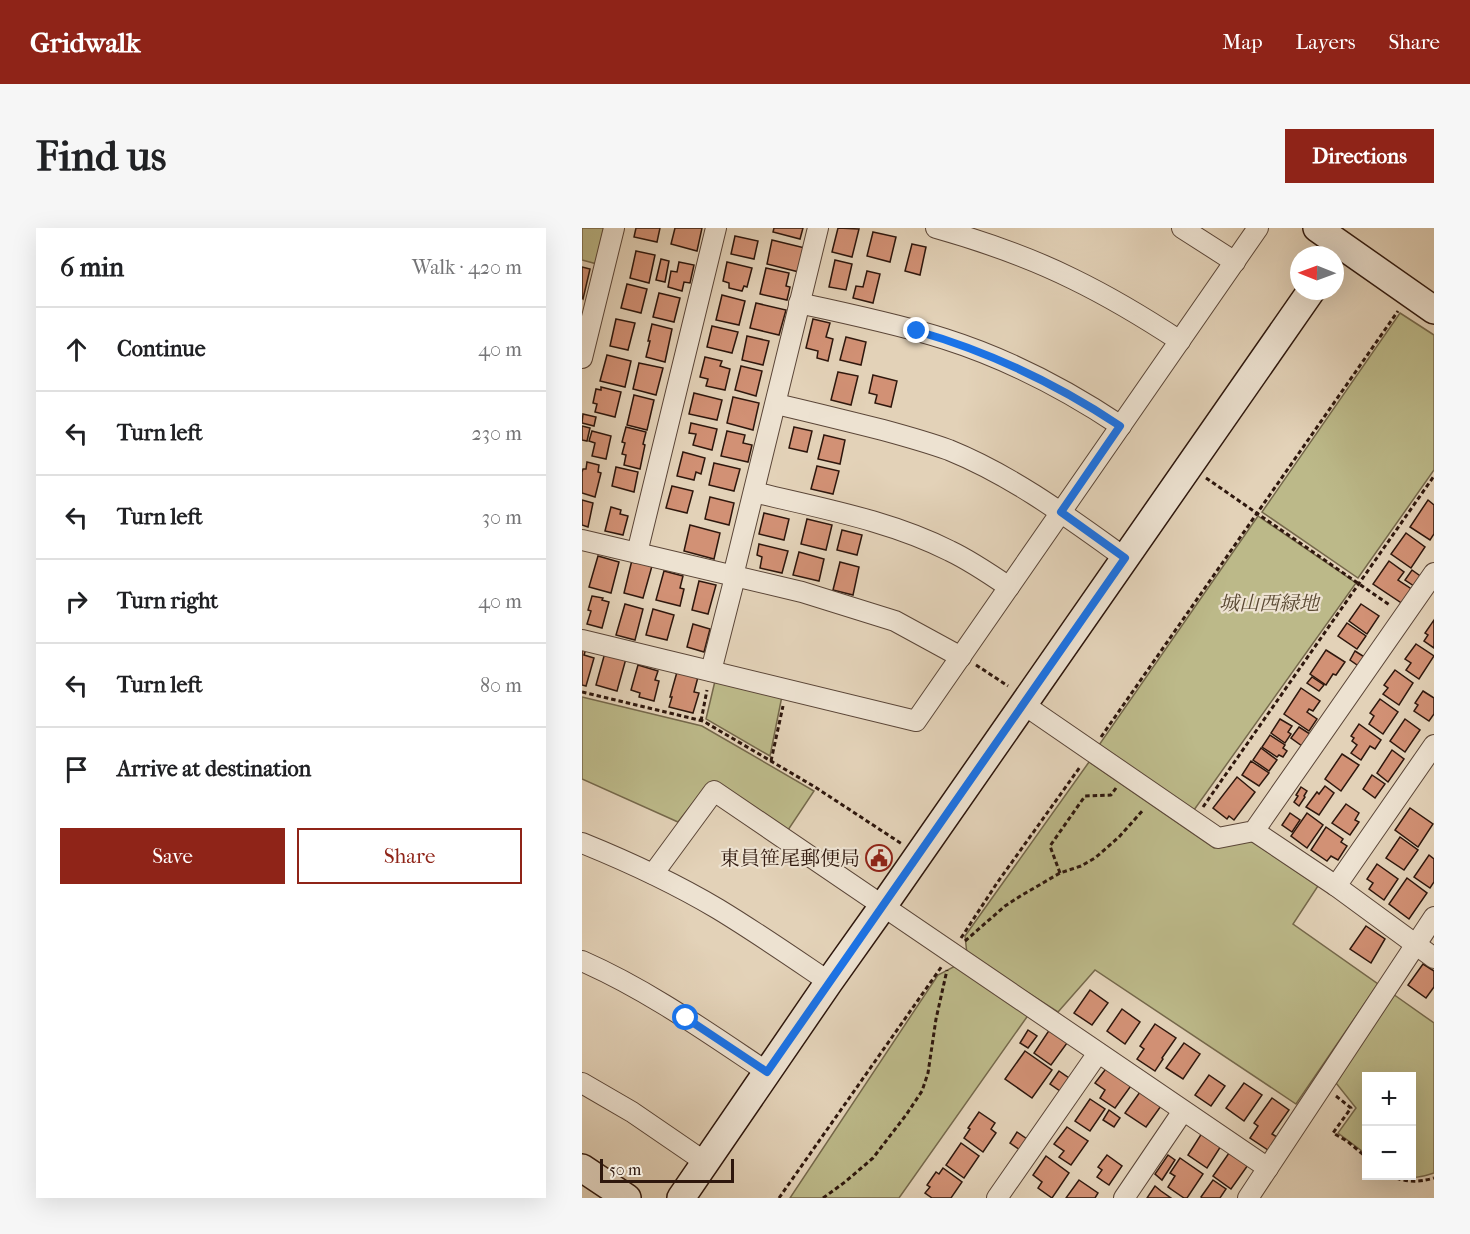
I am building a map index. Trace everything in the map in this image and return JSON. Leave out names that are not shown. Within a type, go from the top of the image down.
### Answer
[{"type":"street","points":[[582,358],[614,228]]},
{"type":"street","points":[[637,553],[716,228]]},
{"type":"street","points":[[711,671],[818,228]]},
{"type":"street","points":[[936,228],[1010,252],[1071,278],[1180,341]]},
{"type":"street","points":[[1182,228],[1235,262]]},
{"type":"street","points":[[582,640],[916,721],[1258,228]]},
{"type":"street","points":[[1317,228],[1344,244],[1434,310]]},
{"type":"street","points":[[681,1198],[883,906],[1018,696],[1125,558],[1305,300]]},
{"type":"street","points":[[799,303],[917,331],[975,350],[1060,389],[1120,426]]},
{"type":"street","points":[[776,404],[898,434],[948,450],[1028,490],[1125,558]]},
{"type":"street","points":[[753,492],[866,520],[911,534],[957,555],[1009,587]]},
{"type":"street","points":[[582,540],[802,592],[895,621],[962,656]]},
{"type":"street","points":[[1018,696],[1218,838],[1254,831],[1434,573]]},
{"type":"street","points":[[1336,886],[1434,745]]},
{"type":"street","points":[[652,874],[714,791],[1268,1168]]},
{"type":"street","points":[[1254,831],[1336,886],[1434,958]]},
{"type":"street","points":[[582,843],[684,890],[746,926],[829,982]]},
{"type":"street","points":[[1248,1198],[1434,917]]},
{"type":"street","points":[[582,960],[634,986],[767,1072]]},
{"type":"street","points":[[997,1198],[1098,1053]]},
{"type":"street","points":[[582,1083],[632,1112],[705,1161]]},
{"type":"street","points":[[1124,1198],[1183,1111]]},
{"type":"street","points":[[582,1168],[627,1198]]},
{"type":"path","points":[[1200,473],[1404,615]]},
{"type":"path","points":[[1193,821],[1434,477]]},
{"type":"path","points":[[962,656],[1018,696]]},
{"type":"path","points":[[701,721],[711,671]]},
{"type":"path","points":[[771,762],[786,689]]},
{"type":"path","points":[[582,692],[701,721],[815,787],[903,845]]},
{"type":"path","points":[[1060,873],[1050,846],[1085,796],[1111,795],[1125,774]]},
{"type":"path","points":[[1323,1086],[1351,1108],[1333,1133],[1362,1154]]},
{"type":"path","points":[[1406,1180],[1420,1182],[1434,1178]]},
{"type":"green space","points":[[582,228],[605,228],[597,264],[582,260]]},
{"type":"green space","points":[[1400,313],[1434,335],[1434,470],[1358,578],[1262,512]]},
{"type":"green space","name":"城山西緑地","points":[[1258,516],[1356,583],[1194,810],[1099,745]]},
{"type":"green space","points":[[715,681],[782,696],[770,756],[706,719]]},
{"type":"green space","points":[[582,697],[702,726],[814,791],[788,830],[707,785],[678,822],[582,779]]},
{"type":"green space","points":[[1089,762],[1214,848],[1250,840],[1318,886],[1293,924],[1378,984],[1296,1104],[1095,970],[1058,1012],[967,954],[965,936]]},
{"type":"green space","points":[[957,965],[1029,1014],[899,1198],[790,1198],[938,975]]},
{"type":"green space","points":[[1393,994],[1434,1023],[1434,1173],[1416,1177],[1416,1072],[1362,1072],[1362,1151],[1338,1133],[1356,1108],[1336,1083]]},
{"type":"building","points":[[636,228],[660,228],[657,242],[634,237]]},
{"type":"building","points":[[675,228],[702,228],[697,251],[671,244]]},
{"type":"building","points":[[774,228],[803,228],[800,239],[773,232]]},
{"type":"building","points":[[838,228],[859,229],[852,257],[832,252]]},
{"type":"building","points":[[873,232],[896,237],[890,262],[867,256]]},
{"type":"building","points":[[735,236],[758,241],[754,259],[731,254]]},
{"type":"building","points":[[772,240],[805,248],[799,272],[767,264]]},
{"type":"building","points":[[912,244],[926,247],[920,275],[905,271]]},
{"type":"building","points":[[636,251],[655,255],[649,283],[630,278]]},
{"type":"building","points":[[661,259],[669,261],[665,282],[656,280]]},
{"type":"building","points":[[835,260],[852,264],[846,290],[829,287]]},
{"type":"building","points":[[679,262],[694,265],[690,283],[684,282],[682,291],[668,287],[671,271],[677,272]]},
{"type":"building","points":[[727,262],[752,268],[747,287],[744,286],[742,291],[729,288],[729,283],[723,281]]},
{"type":"building","points":[[582,267],[590,269],[583,299],[582,298]]},
{"type":"building","points":[[766,268],[789,273],[786,286],[790,287],[787,300],[760,294]]},
{"type":"building","points":[[867,271],[880,274],[873,303],[853,298],[856,286],[863,287]]},
{"type":"building","points":[[627,284],[647,289],[641,313],[621,308]]},
{"type":"building","points":[[659,293],[680,298],[674,322],[653,317]]},
{"type":"building","points":[[722,295],[745,301],[739,325],[716,320]]},
{"type":"building","points":[[756,303],[786,310],[779,335],[750,328]]},
{"type":"building","points":[[616,319],[635,323],[628,350],[610,346]]},
{"type":"building","points":[[813,319],[830,323],[826,337],[833,339],[828,361],[817,358],[818,351],[806,348]]},
{"type":"building","points":[[652,324],[672,329],[665,362],[646,357]]},
{"type":"building","points":[[712,326],[738,332],[732,353],[707,347]]},
{"type":"building","points":[[747,336],[769,341],[763,365],[742,360]]},
{"type":"building","points":[[846,337],[866,342],[861,365],[840,360]]},
{"type":"building","points":[[607,355],[631,361],[625,387],[600,381]]},
{"type":"building","points":[[705,357],[722,361],[720,366],[730,369],[725,390],[706,386],[708,379],[700,377]]},
{"type":"building","points":[[639,363],[663,368],[656,395],[633,389]]},
{"type":"building","points":[[741,366],[762,371],[756,396],[735,390]]},
{"type":"building","points":[[838,372],[858,376],[851,405],[831,400]]},
{"type":"building","points":[[873,375],[897,381],[891,407],[875,403],[877,395],[869,393]]},
{"type":"building","points":[[601,387],[621,392],[615,417],[595,412],[597,404],[593,403],[596,389],[601,390]]},
{"type":"building","points":[[694,393],[722,400],[717,420],[689,414]]},
{"type":"building","points":[[634,395],[654,400],[647,430],[627,425]]},
{"type":"building","points":[[733,397],[759,403],[753,430],[727,423]]},
{"type":"building","points":[[583,414],[596,417],[594,426],[582,423]]},
{"type":"building","points":[[691,423],[717,429],[712,450],[693,445],[696,434],[689,433]]},
{"type":"building","points":[[582,426],[590,428],[587,441],[582,440]]},
{"type":"building","points":[[626,427],[646,432],[640,469],[624,465],[626,455],[622,454],[625,443],[622,442]]},
{"type":"building","points":[[794,427],[812,431],[807,452],[789,448]]},
{"type":"building","points":[[592,431],[611,436],[606,459],[592,456],[595,443],[589,441]]},
{"type":"building","points":[[727,431],[745,435],[743,443],[752,445],[748,462],[721,456]]},
{"type":"building","points":[[824,435],[845,440],[840,464],[818,459]]},
{"type":"building","points":[[683,452],[705,458],[701,474],[696,472],[694,480],[677,476]]},
{"type":"building","points":[[587,462],[599,465],[598,472],[601,473],[595,497],[582,493],[582,472],[586,469]]},
{"type":"building","points":[[714,463],[740,469],[734,491],[709,485]]},
{"type":"building","points":[[817,466],[839,471],[833,494],[811,489]]},
{"type":"building","points":[[616,467],[638,472],[634,492],[612,486]]},
{"type":"building","points":[[672,486],[693,491],[687,513],[666,508]]},
{"type":"building","points":[[710,497],[734,503],[729,525],[705,519]]},
{"type":"building","points":[[582,500],[593,503],[588,527],[582,525]]},
{"type":"building","points":[[1428,500],[1434,505],[1434,534],[1430,540],[1410,527]]},
{"type":"building","points":[[611,507],[621,510],[620,514],[628,516],[623,535],[605,531]]},
{"type":"building","points":[[764,513],[789,519],[784,540],[759,534]]},
{"type":"building","points":[[807,519],[832,525],[826,550],[801,544]]},
{"type":"building","points":[[690,525],[720,533],[714,559],[684,551]]},
{"type":"building","points":[[842,530],[862,535],[857,555],[837,550]]},
{"type":"building","points":[[1406,533],[1425,547],[1411,568],[1391,554]]},
{"type":"building","points":[[759,544],[788,551],[782,573],[760,568],[762,557],[757,555]]},
{"type":"building","points":[[799,552],[824,559],[819,581],[793,575]]},
{"type":"building","points":[[598,556],[619,562],[611,593],[589,587]]},
{"type":"building","points":[[632,560],[652,566],[643,598],[624,593]]},
{"type":"building","points":[[1389,561],[1404,572],[1398,580],[1413,590],[1403,604],[1373,584]]},
{"type":"building","points":[[840,562],[859,567],[853,595],[833,590]]},
{"type":"building","points":[[1412,570],[1423,578],[1417,588],[1405,580]]},
{"type":"building","points":[[664,571],[683,576],[680,588],[684,589],[680,606],[656,600]]},
{"type":"building","points":[[699,581],[716,585],[708,614],[692,610]]},
{"type":"building","points":[[592,596],[609,602],[602,628],[587,624]]},
{"type":"building","points":[[625,604],[643,609],[635,640],[616,635]]},
{"type":"building","points":[[1361,604],[1379,616],[1367,634],[1349,621]]},
{"type":"building","points":[[653,609],[674,615],[667,640],[646,635]]},
{"type":"building","points":[[1434,620],[1434,648],[1424,641],[1428,635],[1425,633]]},
{"type":"building","points":[[1347,623],[1366,636],[1357,649],[1338,636]]},
{"type":"building","points":[[693,624],[710,629],[704,652],[687,647]]},
{"type":"building","points":[[1416,644],[1434,656],[1419,679],[1406,670],[1411,663],[1405,659]]},
{"type":"building","points":[[582,648],[586,649],[584,655],[594,658],[586,686],[582,685]]},
{"type":"building","points":[[606,649],[627,655],[617,691],[596,685]]},
{"type":"building","points":[[1326,650],[1345,662],[1326,685],[1310,674]]},
{"type":"building","points":[[1355,651],[1366,658],[1360,667],[1350,660]]},
{"type":"building","points":[[638,665],[658,671],[655,680],[659,681],[654,701],[639,697],[640,693],[631,690]]},
{"type":"building","points":[[1395,670],[1413,683],[1399,705],[1383,694],[1388,688],[1384,685]]},
{"type":"building","points":[[677,672],[698,677],[694,692],[699,693],[693,713],[669,707]]},
{"type":"building","points":[[1312,677],[1324,685],[1319,691],[1307,683]]},
{"type":"building","points":[[1301,688],[1320,701],[1313,711],[1309,709],[1307,712],[1317,719],[1309,731],[1284,714]]},
{"type":"building","points":[[1423,691],[1434,698],[1434,714],[1429,721],[1414,711],[1418,705],[1415,703]]},
{"type":"building","points":[[1380,699],[1398,712],[1383,734],[1369,724],[1374,716],[1370,713]]},
{"type":"building","points":[[1280,719],[1292,726],[1288,732],[1291,734],[1285,743],[1271,733]]},
{"type":"building","points":[[1405,719],[1420,730],[1405,752],[1390,741]]},
{"type":"building","points":[[1359,724],[1381,740],[1375,749],[1370,746],[1361,760],[1351,753],[1357,745],[1352,741],[1354,738],[1351,736]]},
{"type":"building","points":[[1299,727],[1310,734],[1302,746],[1291,738]]},
{"type":"building","points":[[1270,735],[1285,745],[1283,748],[1287,751],[1283,757],[1279,755],[1277,757],[1262,747]]},
{"type":"building","points":[[1261,748],[1277,760],[1269,771],[1253,760]]},
{"type":"building","points":[[1392,750],[1404,759],[1388,782],[1377,773]]},
{"type":"building","points":[[1342,754],[1359,765],[1341,791],[1325,779]]},
{"type":"building","points":[[1251,761],[1269,773],[1259,786],[1242,775]]},
{"type":"building","points":[[1372,775],[1385,784],[1375,798],[1363,789]]},
{"type":"building","points":[[1237,777],[1255,792],[1234,820],[1229,816],[1227,819],[1213,808]]},
{"type":"building","points":[[1325,786],[1334,793],[1319,815],[1306,807],[1317,792],[1319,794]]},
{"type":"building","points":[[1301,787],[1307,791],[1299,806],[1294,802]]},
{"type":"building","points":[[1346,804],[1359,813],[1355,820],[1359,822],[1350,835],[1332,823]]},
{"type":"building","points":[[1410,808],[1433,824],[1418,847],[1395,830]]},
{"type":"building","points":[[1290,813],[1300,820],[1292,832],[1282,825]]},
{"type":"building","points":[[1307,813],[1323,825],[1307,848],[1291,836]]},
{"type":"building","points":[[1326,827],[1343,839],[1341,842],[1347,846],[1338,860],[1331,856],[1327,861],[1311,850]]},
{"type":"building","points":[[1400,837],[1418,850],[1404,870],[1386,858]]},
{"type":"building","points":[[1429,855],[1434,859],[1434,882],[1430,888],[1414,877]]},
{"type":"building","points":[[1377,864],[1398,879],[1384,900],[1369,889],[1373,883],[1367,879]]},
{"type":"building","points":[[1407,878],[1427,893],[1409,919],[1389,904]]},
{"type":"building","points":[[1366,926],[1385,939],[1371,963],[1350,949]]},
{"type":"building","points":[[1423,964],[1434,971],[1434,987],[1426,998],[1408,985]]},
{"type":"building","points":[[1090,990],[1108,1003],[1092,1025],[1074,1013]]},
{"type":"building","points":[[1122,1009],[1140,1022],[1125,1044],[1107,1031]]},
{"type":"building","points":[[1155,1024],[1176,1038],[1155,1071],[1137,1059],[1144,1049],[1140,1046]]},
{"type":"building","points":[[1052,1026],[1070,1039],[1051,1065],[1034,1053]]},
{"type":"building","points":[[1028,1030],[1037,1036],[1028,1048],[1020,1043]]},
{"type":"building","points":[[1184,1043],[1200,1054],[1183,1079],[1166,1068]]},
{"type":"building","points":[[1025,1051],[1052,1070],[1032,1098],[1005,1079]]},
{"type":"building","points":[[1108,1066],[1133,1083],[1115,1108],[1100,1098],[1105,1090],[1095,1083]]},
{"type":"building","points":[[1059,1071],[1069,1078],[1060,1091],[1050,1084]]},
{"type":"building","points":[[1209,1075],[1225,1086],[1211,1106],[1195,1095]]},
{"type":"building","points":[[1244,1083],[1262,1095],[1244,1121],[1226,1108]]},
{"type":"building","points":[[1140,1092],[1161,1106],[1146,1127],[1125,1113]]},
{"type":"building","points":[[1272,1098],[1289,1110],[1272,1134],[1277,1137],[1268,1150],[1250,1138],[1258,1126],[1254,1123]]},
{"type":"building","points":[[1090,1099],[1105,1109],[1090,1131],[1075,1121]]},
{"type":"building","points":[[1109,1110],[1120,1118],[1114,1127],[1103,1120]]},
{"type":"building","points":[[979,1112],[995,1123],[991,1129],[996,1133],[983,1152],[964,1138]]},
{"type":"building","points":[[1067,1127],[1088,1141],[1071,1165],[1059,1157],[1064,1151],[1054,1144]]},
{"type":"building","points":[[1017,1132],[1027,1139],[1020,1150],[1010,1143]]},
{"type":"building","points":[[1202,1133],[1221,1146],[1207,1168],[1188,1155]]},
{"type":"building","points":[[961,1143],[979,1156],[964,1178],[946,1165]]},
{"type":"building","points":[[1229,1153],[1248,1165],[1231,1189],[1213,1176]]},
{"type":"building","points":[[1107,1155],[1122,1166],[1109,1185],[1097,1177],[1102,1170],[1098,1167]]},
{"type":"building","points":[[1168,1155],[1175,1160],[1162,1180],[1155,1174]]},
{"type":"building","points":[[1046,1156],[1069,1173],[1052,1198],[1038,1188],[1042,1182],[1033,1175]]},
{"type":"building","points":[[1180,1158],[1203,1174],[1187,1198],[1168,1187],[1175,1176],[1170,1173]]},
{"type":"building","points":[[943,1168],[962,1182],[951,1198],[932,1198],[925,1193],[930,1187],[927,1185],[936,1172],[939,1174]]},
{"type":"building","points":[[1079,1180],[1098,1193],[1095,1198],[1066,1198]]},
{"type":"building","points":[[1213,1180],[1226,1189],[1220,1198],[1202,1198],[1201,1197]]},
{"type":"building","points":[[1155,1186],[1161,1191],[1171,1198],[1147,1198]]},
{"type":"place","name":"東員笹尾郵便局","points":[[879,858]]},
{"type":"route","points":[[686,1018],[767,1072],[1125,558],[1061,512],[1120,426],[1089,405],[1035,376],[975,350],[917,331]]}]
